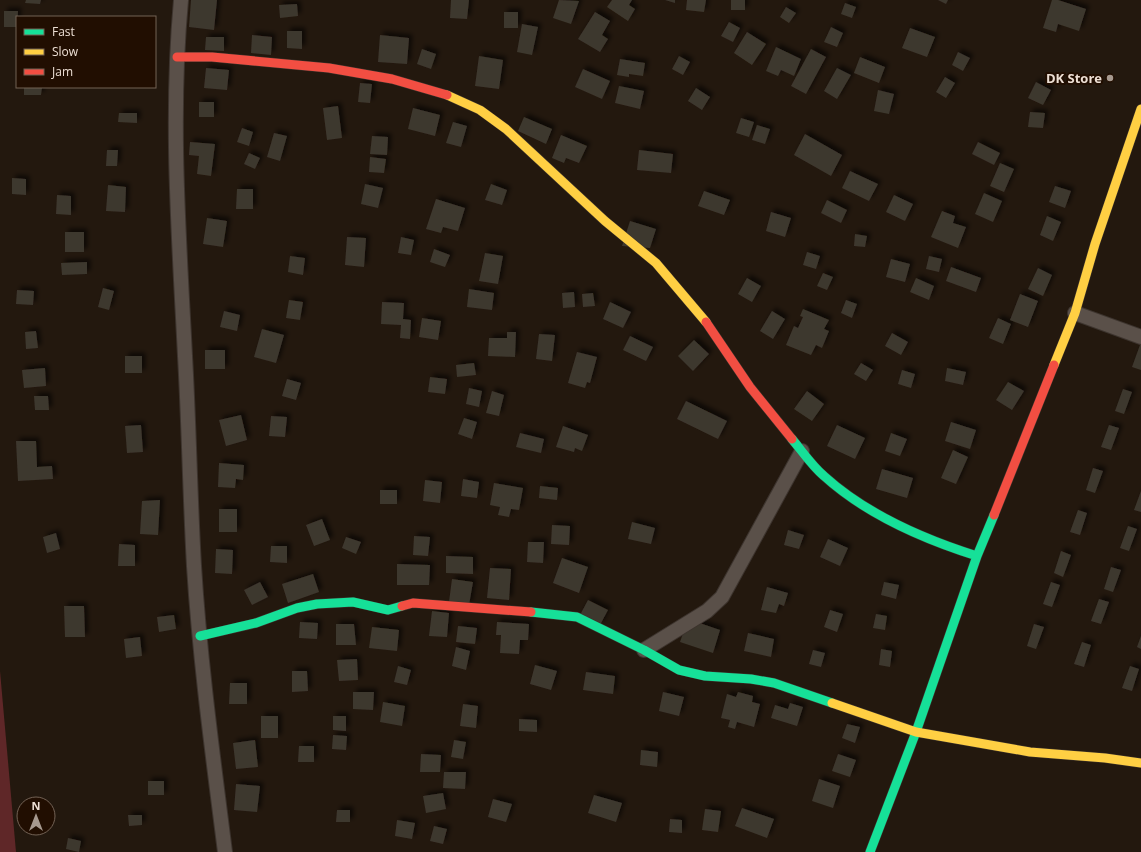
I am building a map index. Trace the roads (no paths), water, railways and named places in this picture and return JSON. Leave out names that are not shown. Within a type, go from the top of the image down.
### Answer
[{"type":"street","points":[[181,0],[177,57],[176,196],[194,568],[207,712],[224,852]]},
{"type":"street","points":[[177,57],[212,57],[273,64],[329,68],[392,79],[461,100],[480,110],[506,129],[605,221],[656,263],[702,316],[750,387],[823,476],[869,510],[936,543],[977,556]]},
{"type":"street","points":[[870,852],[916,732],[977,556],[1075,314],[1095,244],[1141,109]]},
{"type":"street","points":[[1075,314],[1141,337]]},
{"type":"street","points":[[644,650],[707,611],[722,597],[802,451]]},
{"type":"street","points":[[200,636],[256,623],[297,608],[317,604],[353,602],[388,610],[414,603],[562,614],[577,617],[644,650],[679,670],[705,676],[751,679],[774,683],[916,732],[1030,752],[1105,758],[1141,763]]},
{"type":"place","name":"DK Store","points":[[1110,78]]}]
